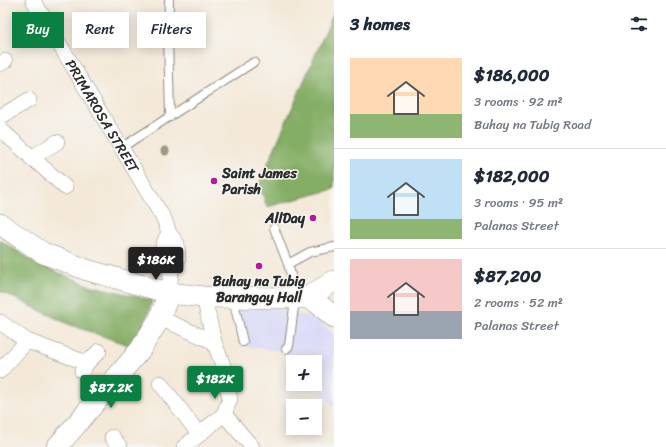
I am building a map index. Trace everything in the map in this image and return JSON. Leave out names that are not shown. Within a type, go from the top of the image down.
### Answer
[{"type":"main road","points":[[0,224],[43,253],[86,270],[169,293],[204,297],[300,297],[316,302],[332,311]]},
{"type":"main road","points":[[300,297],[334,281]]},
{"type":"main road","points":[[57,447],[140,350],[160,318],[169,293]]},
{"type":"street","name":"PRIMAROSA STREET","points":[[33,0],[162,215],[169,233],[162,245],[163,259],[171,272],[169,293]]},
{"type":"street","points":[[0,116],[29,100]]},
{"type":"street","points":[[0,129],[65,188]]},
{"type":"street","points":[[31,158],[57,142]]},
{"type":"street","points":[[184,447],[224,414],[230,399],[223,365],[214,342],[204,297]]},
{"type":"street","points":[[160,318],[214,342]]},
{"type":"street","points":[[0,322],[27,340],[85,367],[99,350]]},
{"type":"street","points":[[0,371],[27,340]]},
{"type":"street","points":[[160,383],[199,434]]},
{"type":"street","points":[[224,414],[252,447]]},
{"type":"lane","points":[[169,0],[168,35],[170,117]]},
{"type":"lane","points":[[121,148],[254,62]]},
{"type":"lane","points":[[274,228],[300,297],[289,346],[286,349]]},
{"type":"lane","points":[[288,264],[310,252],[334,247]]},
{"type":"lane","points":[[233,297],[243,342]]},
{"type":"shaded area","points":[[275,308],[318,319],[334,335],[334,407],[320,391],[322,391],[322,355],[288,355],[286,352],[243,346],[230,310]]},
{"type":"green space","points":[[334,12],[334,189],[267,207],[259,184]]},
{"type":"green space","points":[[0,240],[38,264],[88,285],[152,300],[146,320],[131,346],[68,324],[0,291]]},
{"type":"place","name":"Saint James Parish","points":[[214,181]]},
{"type":"place","name":"AllDay","points":[[313,218]]},
{"type":"place","name":"Buhay na Tubig Barangay Hall","points":[[259,266]]}]
